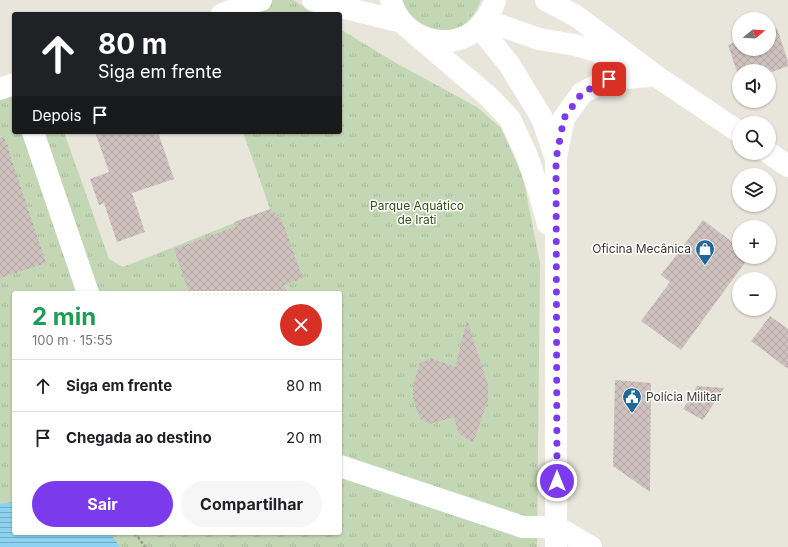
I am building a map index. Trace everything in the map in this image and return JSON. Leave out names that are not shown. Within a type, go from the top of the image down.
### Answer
[{"type":"street","points":[[228,12],[261,0]]},
{"type":"street","points":[[313,0],[408,27],[427,39],[441,42],[455,40],[472,33],[482,24],[495,0]]},
{"type":"street","points":[[391,0],[393,8],[408,27],[489,97],[510,119],[527,156],[540,195],[556,254]]},
{"type":"street","points":[[546,0],[576,16],[656,76],[732,127]]},
{"type":"street","points":[[482,24],[539,39],[575,45],[656,76]]},
{"type":"street","points":[[482,24],[542,118],[556,159]]},
{"type":"street","points":[[556,537],[556,159],[564,118],[582,93],[609,79],[656,76]]},
{"type":"street","points":[[0,89],[12,85]]},
{"type":"street","points":[[34,134],[87,291]]},
{"type":"street","points":[[776,158],[788,166]]},
{"type":"street","points":[[342,467],[524,527],[590,547]]},
{"type":"path","points":[[136,535],[145,547]]},
{"type":"green space","points":[[265,0],[293,0],[313,12],[230,12]]},
{"type":"green space","points":[[396,0],[481,0],[473,16],[464,25],[454,31],[439,32],[425,30]]},
{"type":"green space","name":"Parque Aquático de Irati","points":[[342,30],[396,63],[477,107],[501,128],[523,177],[540,263],[537,547],[0,547],[0,91],[12,87],[12,134],[65,134],[109,259],[123,267],[270,209],[244,134],[342,134]]},
{"type":"water","points":[[12,502],[12,535],[111,535],[120,547],[0,547],[0,504]]},
{"type":"building","points":[[776,28],[788,62],[788,66],[776,70],[776,64],[734,64],[728,45],[732,44],[732,56],[776,56]]},
{"type":"building","points":[[96,134],[159,134],[174,179],[132,193],[145,232],[117,242],[104,203],[99,205],[90,179],[109,172]]},
{"type":"building","points":[[4,137],[46,263],[0,278],[0,138]]},
{"type":"building","points":[[270,209],[281,218],[303,278],[284,285],[286,291],[188,291],[174,249],[235,227],[234,222]]},
{"type":"building","name":"Oficina Mecânica","points":[[703,220],[732,242],[732,264],[744,264],[738,272],[732,272],[732,280],[681,350],[641,321],[670,282],[661,275]]},
{"type":"building","points":[[770,316],[788,329],[788,369],[751,341]]},
{"type":"building","points":[[467,320],[488,385],[488,400],[473,443],[458,433],[454,417],[430,424],[420,419],[413,398],[413,384],[420,363],[431,358],[455,367]]},
{"type":"building","name":"Polícia Militar","points":[[615,380],[651,383],[650,492],[613,466]]},
{"type":"building","points":[[697,386],[724,388],[703,420],[683,409]]},
{"type":"place","name":"Oficina Mecânica","points":[[705,266]]},
{"type":"place","name":"Polícia Militar","points":[[632,414]]},
{"type":"route","points":[[557,481],[556,159],[564,118],[582,93],[609,79]]}]
